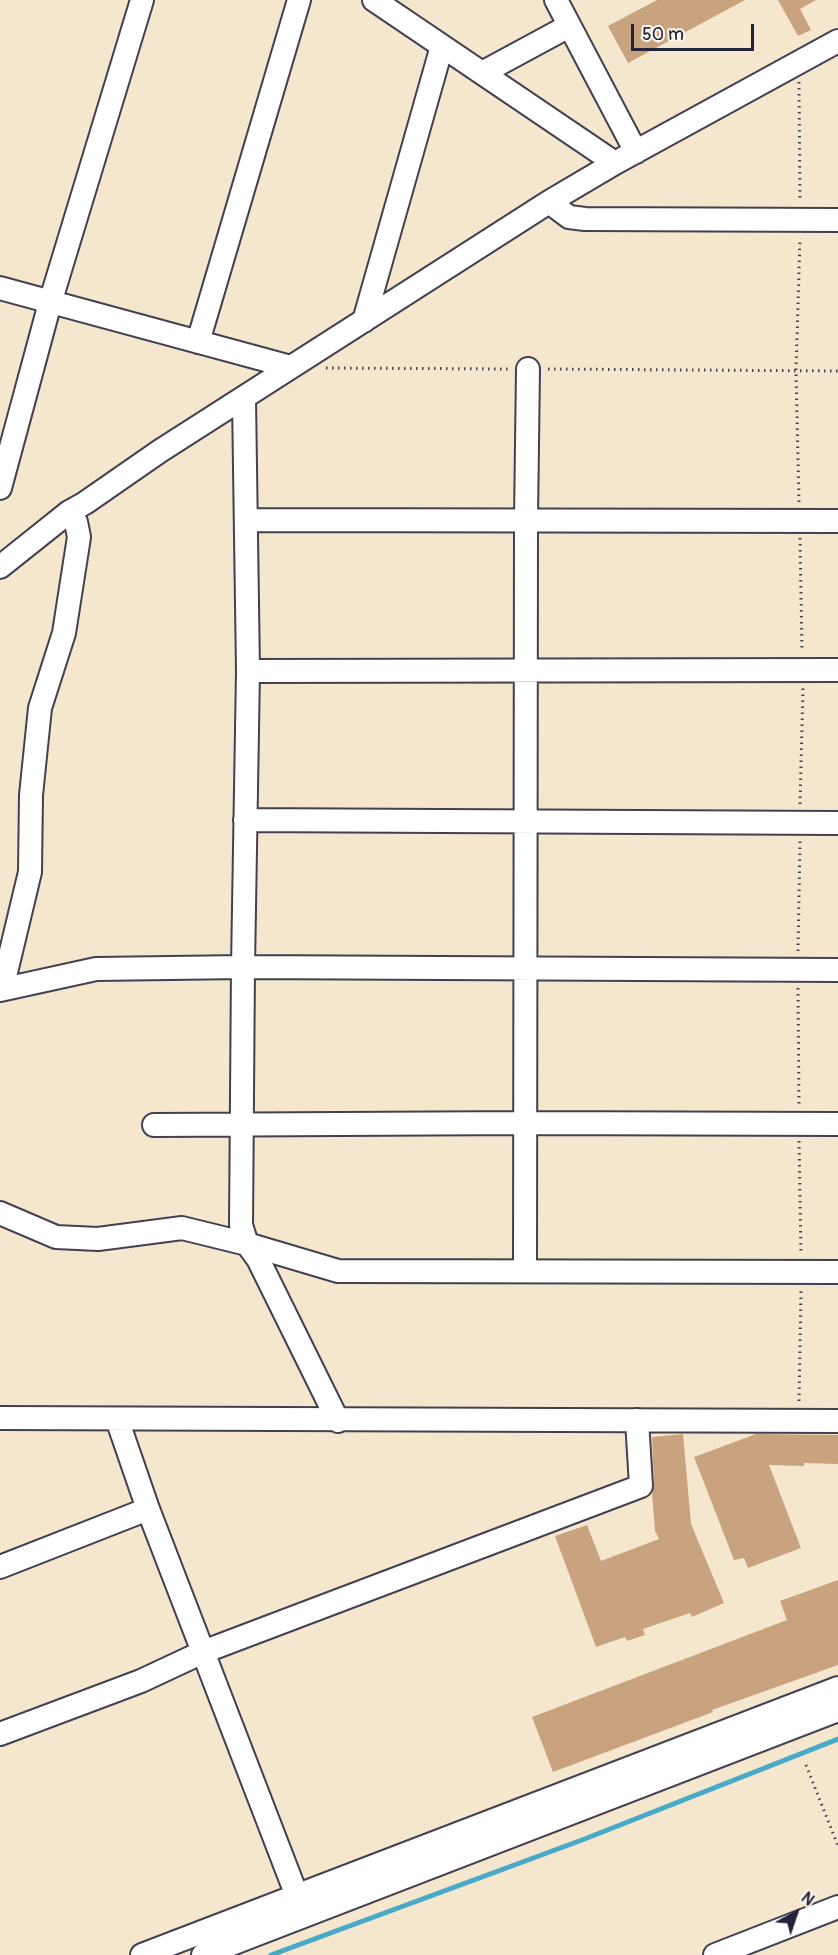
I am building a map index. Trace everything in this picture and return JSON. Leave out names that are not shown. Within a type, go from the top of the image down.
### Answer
[{"type":"street","points":[[0,488],[50,303],[142,0]]},
{"type":"street","points":[[198,342],[299,0]]},
{"type":"street","points":[[374,0],[615,163]]},
{"type":"street","points":[[556,0],[636,152]]},
{"type":"street","points":[[482,73],[570,26]]},
{"type":"street","points":[[0,567],[69,512],[549,202],[615,163],[838,41]]},
{"type":"street","points":[[364,321],[442,46]]},
{"type":"street","points":[[549,202],[569,217],[585,219],[838,220]]},
{"type":"street","points":[[0,288],[291,368]]},
{"type":"street","points":[[525,1271],[528,369]]},
{"type":"street","points":[[244,399],[248,671],[241,1225],[247,1244],[258,1259],[338,1421]]},
{"type":"street","points":[[69,512],[76,522],[79,537],[64,633],[40,708],[31,795],[30,872],[1,989],[96,969],[243,967],[838,970]]},
{"type":"street","points":[[246,520],[838,521]]},
{"type":"street","points":[[248,671],[838,670]]},
{"type":"street","points":[[245,820],[838,823]]},
{"type":"street","points":[[154,1125],[838,1124]]},
{"type":"street","points":[[0,1213],[56,1237],[98,1239],[182,1228],[247,1244],[338,1271],[838,1272]]},
{"type":"street","points":[[0,1418],[838,1421]]},
{"type":"street","points":[[117,1419],[148,1509],[301,1906]]},
{"type":"street","points":[[0,1734],[141,1682],[203,1652],[641,1486],[637,1420]]},
{"type":"street","points":[[0,1567],[148,1509]]},
{"type":"street","points":[[203,1955],[301,1906],[838,1688]]},
{"type":"street","points":[[142,1955],[301,1906],[838,1710]]},
{"type":"street","points":[[715,1955],[838,1907]]},
{"type":"path","points":[[796,371],[800,220],[799,62]]},
{"type":"path","points":[[291,368],[838,371]]},
{"type":"path","points":[[799,1421],[801,1272]]},
{"type":"path","points":[[806,1765],[838,1846]]},
{"type":"building","points":[[657,0],[745,0],[628,63],[608,26]]},
{"type":"building","points":[[778,0],[816,0],[800,9],[811,30],[798,36]]},
{"type":"building","points":[[683,1434],[691,1524],[724,1603],[692,1617],[690,1613],[643,1629],[645,1635],[627,1641],[625,1637],[596,1647],[555,1536],[587,1525],[601,1561],[659,1539],[655,1531],[652,1494],[654,1485],[652,1437]]},
{"type":"building","points":[[756,1434],[838,1435],[838,1464],[769,1465],[801,1548],[748,1568],[744,1558],[734,1560],[694,1457]]},
{"type":"building","points":[[838,1580],[838,1665],[712,1710],[713,1712],[553,1772],[532,1717],[787,1620],[780,1601]]},
{"type":"waterway","points":[[271,1955],[582,1840],[838,1739]]}]
